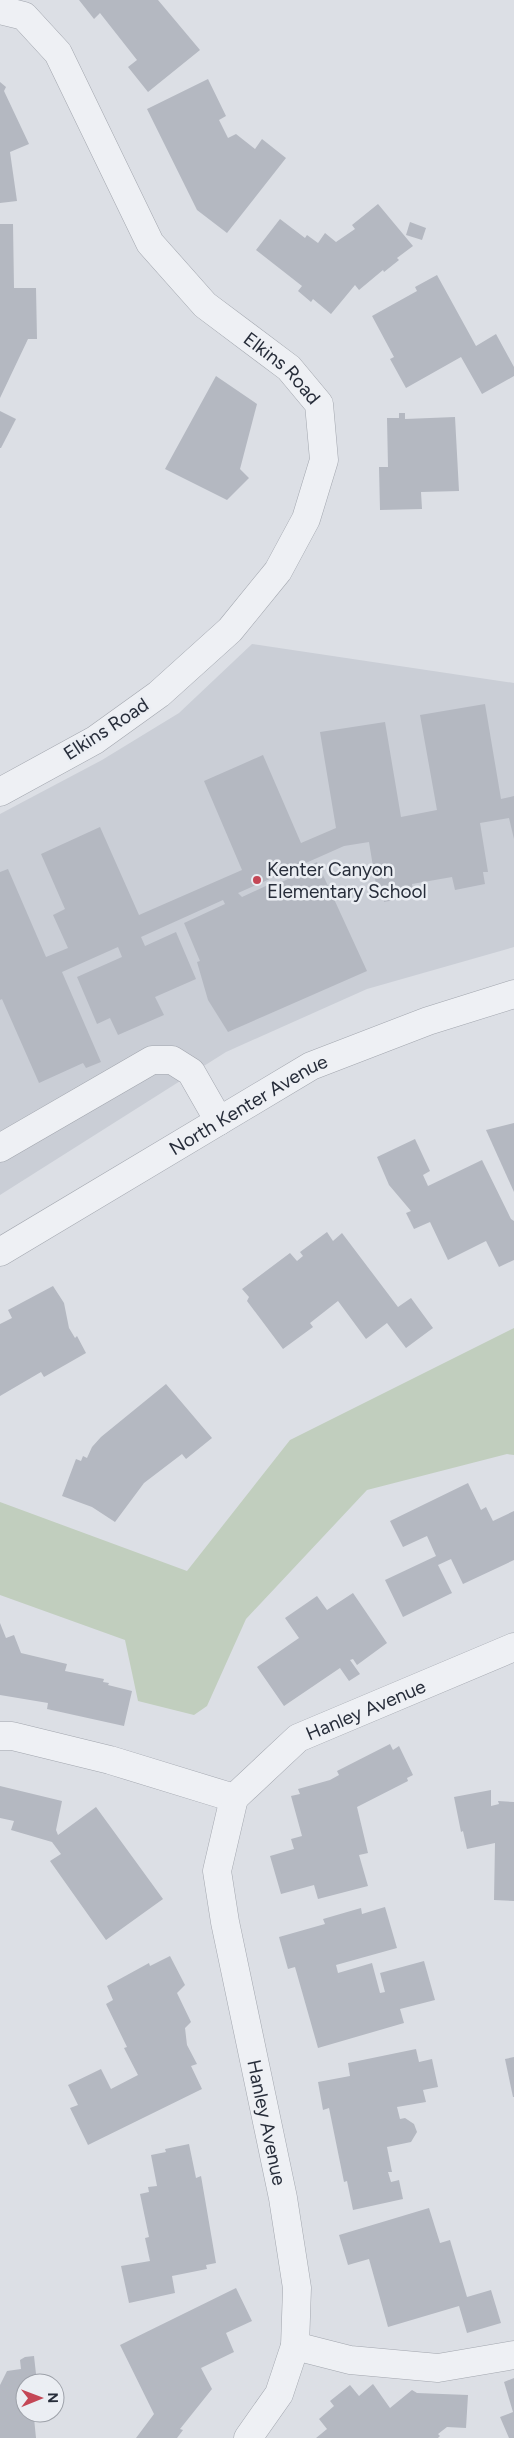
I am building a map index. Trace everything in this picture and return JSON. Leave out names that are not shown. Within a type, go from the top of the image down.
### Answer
[{"type":"street","name":"Elkins Road","points":[[0,10],[24,16],[58,53],[150,243],[206,305],[290,368],[319,404],[324,460],[306,520],[278,571],[230,630],[159,694],[95,740],[0,792]]},
{"type":"street","name":"North Kenter Avenue","points":[[0,1252],[311,1066],[428,1021],[514,994]]},
{"type":"street","points":[[0,1148],[152,1060],[172,1060],[191,1072],[219,1122]]},
{"type":"street","name":"Hanley Avenue","points":[[248,2438],[279,2394],[295,2346],[297,2288],[284,2207],[225,1922],[217,1871],[234,1798],[298,1738],[514,1648]]},
{"type":"street","points":[[0,1736],[12,1736],[110,1760],[234,1798]]},
{"type":"street","points":[[295,2346],[350,2360],[438,2368],[514,2354]]},
{"type":"shaded area","name":"Kenter Canyon Elementary School","points":[[252,644],[514,683],[514,947],[367,989],[226,1052],[0,1195],[0,814],[102,760],[179,713]]},
{"type":"green space","points":[[514,1328],[514,1455],[507,1454],[367,1490],[246,1619],[207,1706],[194,1715],[138,1701],[125,1640],[0,1595],[0,1502],[187,1571],[290,1440]]},
{"type":"building","points":[[79,0],[158,0],[200,50],[148,92],[128,67],[137,60],[100,13],[94,19]]},
{"type":"building","points":[[208,79],[226,116],[219,120],[228,138],[236,134],[255,149],[262,139],[286,158],[227,233],[197,210],[147,109]]},
{"type":"building","points":[[0,82],[6,87],[4,91],[29,144],[10,152],[17,201],[0,203]]},
{"type":"building","points":[[378,204],[413,246],[397,258],[399,260],[384,272],[383,270],[359,290],[355,285],[331,314],[313,299],[311,302],[298,291],[302,286],[256,250],[280,219],[305,238],[307,235],[318,243],[325,233],[336,242],[355,229],[352,225]]},
{"type":"building","points":[[410,222],[426,228],[422,240],[406,235]]},
{"type":"building","points":[[0,224],[13,224],[14,288],[36,288],[37,339],[28,339],[0,398]]},
{"type":"building","points":[[437,275],[476,346],[496,334],[514,367],[514,376],[482,394],[461,357],[406,388],[390,359],[394,357],[372,316],[417,291],[415,287]]},
{"type":"building","points":[[216,376],[257,404],[240,469],[249,478],[227,500],[165,469]]},
{"type":"building","points":[[0,411],[16,419],[1,448],[0,448]]},
{"type":"building","points":[[399,413],[405,413],[405,419],[455,417],[459,491],[421,492],[422,509],[380,510],[379,467],[388,467],[387,418],[399,418]]},
{"type":"building","points":[[485,704],[501,799],[514,796],[514,839],[509,818],[480,823],[488,872],[483,872],[485,884],[455,890],[452,877],[412,884],[414,896],[384,902],[382,889],[377,891],[369,842],[344,846],[238,893],[242,897],[270,884],[271,887],[301,873],[300,870],[317,862],[367,971],[228,1032],[208,1000],[197,962],[200,961],[184,923],[225,904],[223,900],[141,937],[145,946],[176,932],[196,979],[155,997],[164,1015],[118,1035],[110,1018],[97,1024],[77,977],[122,957],[118,947],[62,972],[101,1062],[86,1068],[83,1063],[39,1083],[2,999],[0,1000],[0,872],[8,869],[46,957],[68,948],[53,915],[65,909],[41,854],[100,827],[139,915],[242,870],[204,781],[263,755],[301,843],[336,828],[320,732],[385,722],[401,817],[437,810],[420,715]]},
{"type":"building","points":[[514,1123],[514,1192],[486,1130]]},
{"type":"building","points":[[415,1139],[430,1171],[423,1175],[428,1186],[482,1160],[511,1219],[514,1221],[514,1260],[499,1267],[486,1241],[448,1260],[430,1222],[414,1229],[406,1213],[411,1211],[389,1185],[377,1157]]},
{"type":"building","points":[[327,1232],[333,1241],[342,1233],[398,1307],[411,1298],[433,1328],[406,1348],[387,1323],[366,1339],[338,1301],[310,1323],[313,1327],[283,1349],[247,1301],[249,1297],[242,1289],[290,1253],[297,1261],[303,1256],[300,1252]]},
{"type":"building","points":[[53,1286],[64,1303],[69,1328],[75,1338],[77,1336],[86,1353],[44,1377],[41,1372],[0,1396],[0,1324],[12,1318],[8,1310]]},
{"type":"building","points":[[166,1384],[212,1438],[186,1459],[182,1454],[144,1483],[115,1522],[92,1507],[62,1496],[76,1459],[81,1461],[83,1456],[87,1458],[92,1447],[101,1437]]},
{"type":"building","points":[[468,1483],[481,1510],[486,1507],[493,1521],[514,1511],[514,1560],[463,1584],[451,1559],[438,1565],[452,1593],[403,1617],[385,1580],[436,1556],[427,1536],[403,1547],[390,1521]]},
{"type":"building","points":[[353,1593],[387,1643],[357,1665],[353,1659],[350,1660],[360,1674],[349,1681],[340,1668],[284,1706],[257,1667],[299,1638],[285,1618],[317,1596],[327,1610]]},
{"type":"building","points":[[0,1623],[6,1638],[14,1635],[21,1653],[67,1664],[65,1671],[104,1679],[103,1682],[109,1683],[108,1685],[132,1691],[124,1726],[47,1709],[48,1703],[0,1695]]},
{"type":"building","points":[[390,1744],[393,1750],[399,1746],[413,1775],[407,1778],[408,1781],[357,1807],[368,1853],[359,1855],[368,1886],[318,1899],[314,1885],[281,1894],[270,1856],[294,1849],[291,1839],[302,1836],[291,1796],[300,1794],[298,1789],[330,1780],[339,1775],[337,1771]]},
{"type":"building","points":[[0,1786],[62,1801],[56,1830],[58,1835],[96,1807],[163,1899],[106,1940],[50,1861],[61,1854],[52,1842],[11,1830],[14,1821],[0,1818]]},
{"type":"building","points":[[491,1790],[491,1806],[499,1804],[498,1801],[514,1802],[514,1901],[494,1900],[495,1843],[467,1849],[463,1831],[461,1832],[454,1797]]},
{"type":"building","points":[[385,1907],[397,1948],[336,1965],[338,1973],[372,1963],[380,1993],[385,1992],[380,1973],[424,1961],[435,2000],[400,2009],[404,2023],[318,2048],[295,1967],[288,1969],[279,1937],[325,1924],[323,1919],[361,1908],[362,1914]]},
{"type":"building","points":[[170,1956],[185,1985],[177,1993],[191,2022],[185,2028],[187,2045],[197,2064],[191,2066],[202,2089],[88,2145],[70,2108],[78,2105],[68,2085],[101,2069],[111,2089],[138,2075],[124,2048],[127,2047],[106,2004],[113,2000],[107,1986],[149,1963],[150,1966]]},
{"type":"building","points":[[416,2049],[419,2062],[432,2059],[438,2087],[423,2090],[426,2102],[397,2107],[400,2119],[405,2118],[414,2124],[417,2132],[411,2142],[387,2147],[392,2172],[388,2172],[391,2182],[399,2180],[403,2199],[353,2210],[347,2181],[344,2182],[329,2108],[323,2110],[318,2082],[350,2076],[348,2063]]},
{"type":"building","points":[[514,2057],[514,2097],[513,2097],[505,2059]]},
{"type":"building","points":[[189,2144],[196,2178],[201,2176],[216,2263],[206,2265],[207,2269],[172,2276],[175,2293],[129,2303],[121,2266],[150,2261],[145,2238],[149,2237],[140,2194],[149,2192],[148,2187],[157,2186],[151,2155],[166,2152],[165,2149]]},
{"type":"building","points":[[429,2208],[440,2243],[450,2240],[467,2297],[491,2290],[501,2323],[467,2333],[459,2306],[388,2327],[369,2259],[348,2265],[339,2235]]},
{"type":"building","points":[[236,2288],[252,2321],[226,2333],[234,2352],[201,2368],[212,2389],[180,2429],[183,2430],[177,2438],[136,2438],[154,2414],[120,2345]]},
{"type":"building","points":[[34,2356],[36,2373],[15,2373],[15,2423],[34,2423],[36,2438],[0,2438],[0,2385],[7,2371],[21,2369],[20,2360],[25,2357]]},
{"type":"building","points":[[514,2378],[514,2438],[509,2438],[500,2417],[513,2412],[504,2382]]},
{"type":"building","points":[[373,2384],[390,2408],[412,2390],[417,2393],[468,2395],[466,2428],[447,2427],[438,2434],[440,2436],[438,2438],[316,2438],[327,2429],[319,2419],[334,2406],[330,2401],[350,2385],[359,2396]]},
{"type":"place","name":"Kenter Canyon Elementary School","points":[[257,880]]}]
